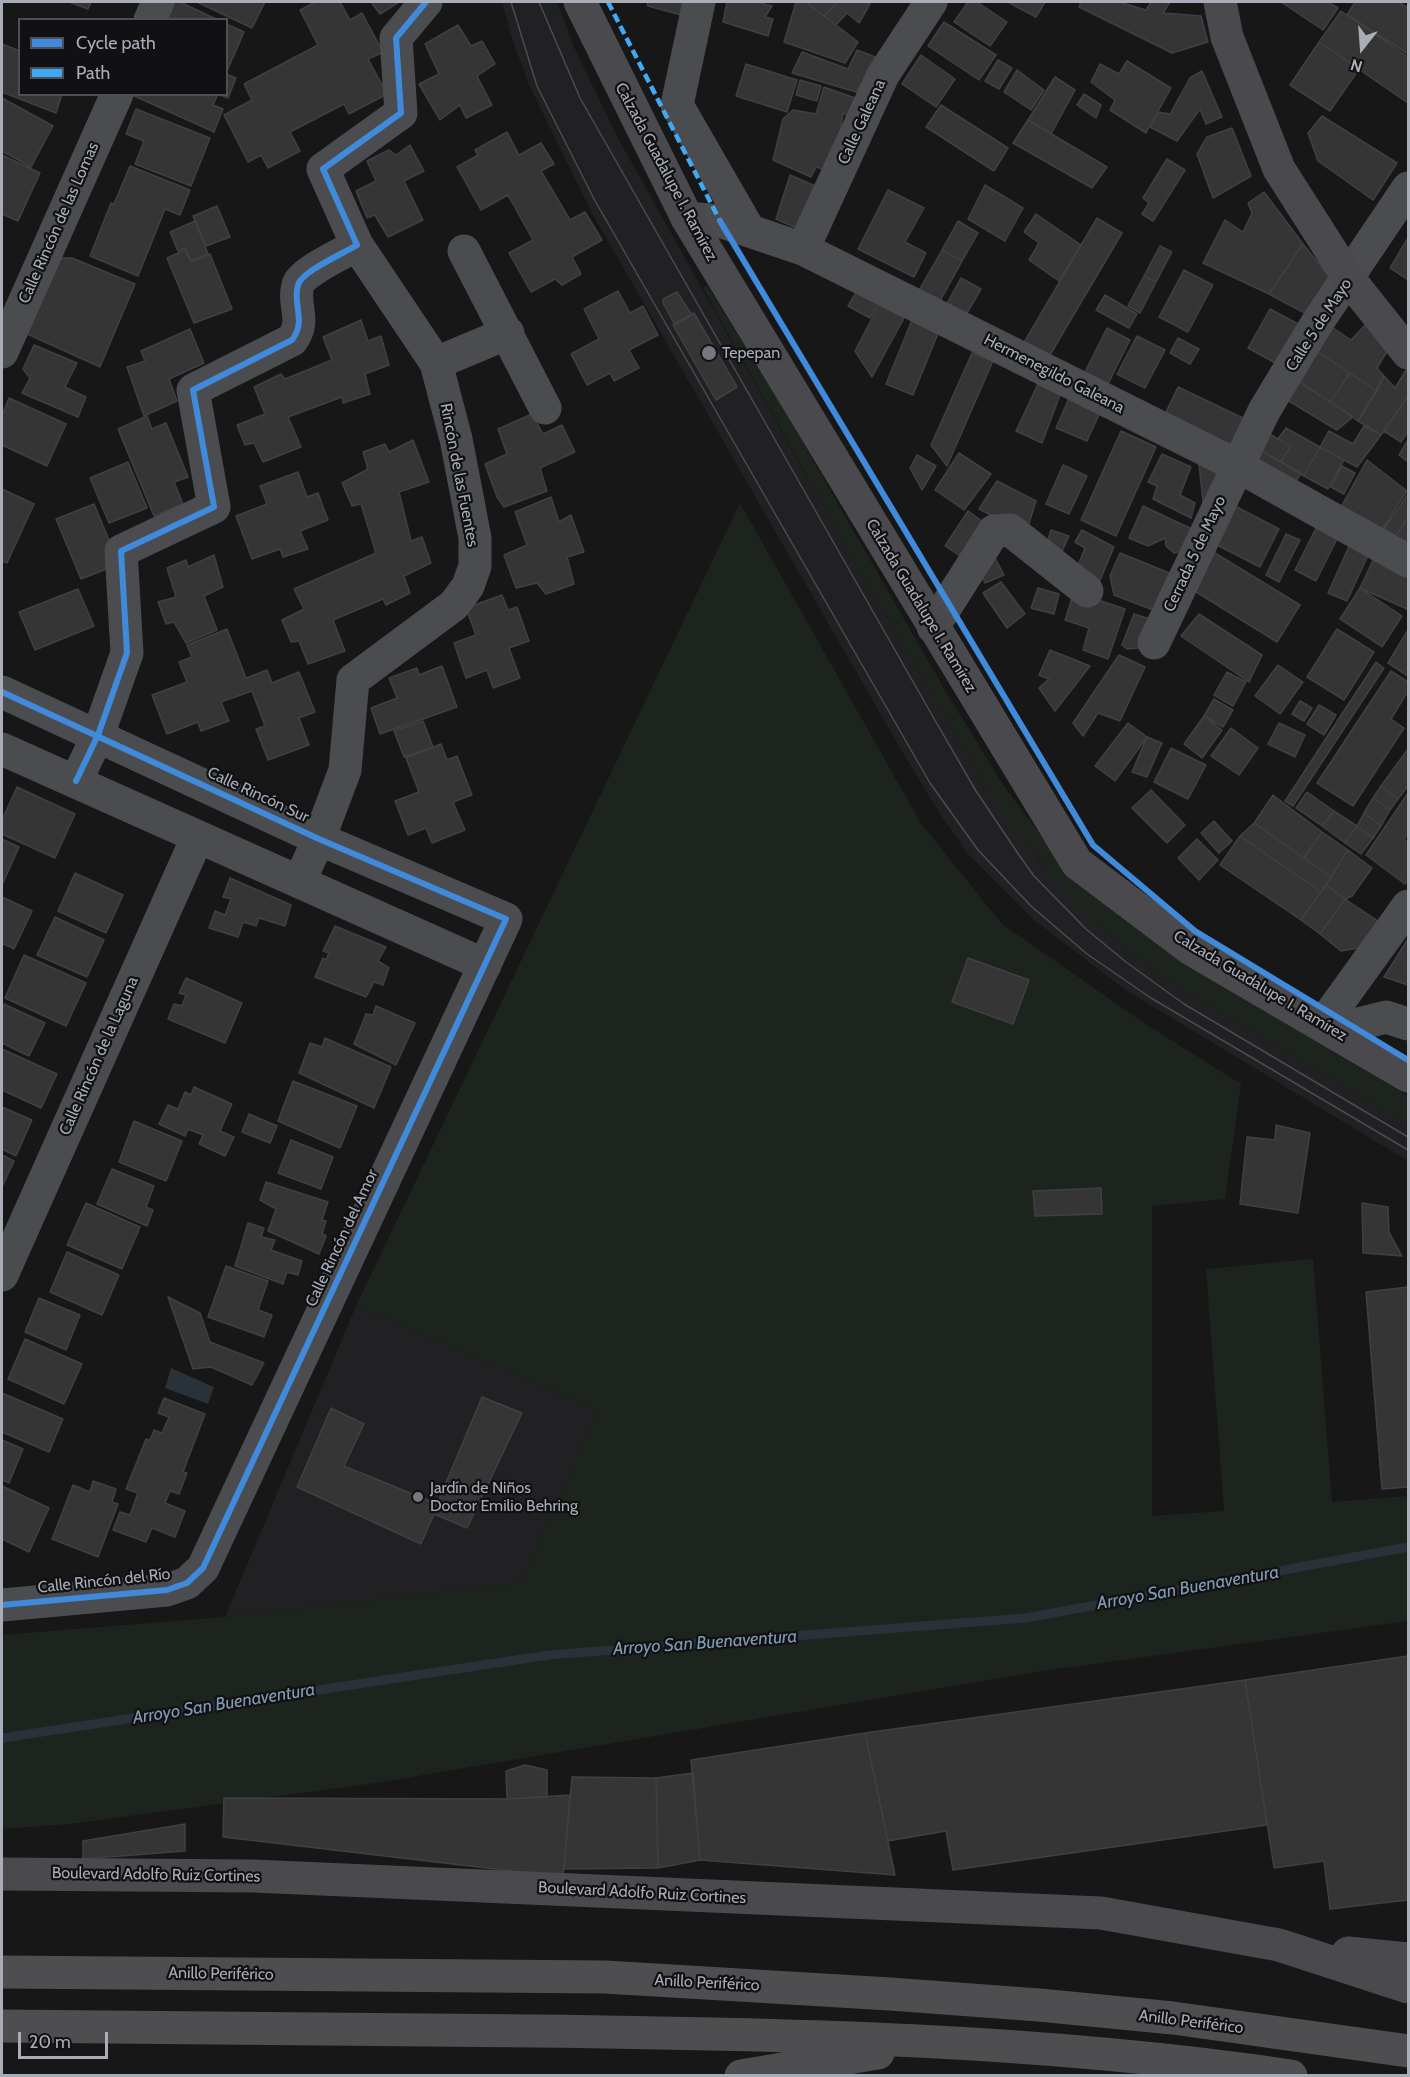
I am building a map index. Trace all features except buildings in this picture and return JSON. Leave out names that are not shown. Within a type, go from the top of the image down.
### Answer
[{"type":"highway","name":"Anillo Periférico","points":[[2,1972],[605,1977],[1039,2005],[1173,2018],[1408,2051]]},
{"type":"highway","points":[[2,2026],[739,2033],[945,2042],[1173,2059],[1291,2076]]},
{"type":"highway","points":[[741,2076],[945,2042]]},
{"type":"highway","points":[[1113,2055],[1179,2076]]},
{"type":"main road","name":"Calzada Guadalupe I. Ramírez","points":[[580,2],[687,218],[1077,862],[1191,949],[1329,1027],[1408,1076]]},
{"type":"main road","points":[[1220,2],[1227,37],[1279,169],[1349,279],[1408,353]]},
{"type":"main road","name":"Boulevard Adolfo Ruiz Cortines","points":[[2,1874],[252,1876],[1101,1913],[1279,1945],[1408,1959]]},
{"type":"main road","name":"Boulevard Adolfo Ruiz Cortines","points":[[1279,1945],[1408,1987]]},
{"type":"street","points":[[151,18],[158,2]]},
{"type":"street","name":"Rincón de las Fuentes","points":[[299,882],[319,839],[345,770],[353,680],[454,605],[468,586],[475,566],[475,538],[456,438],[436,363],[357,245],[323,169],[401,112],[396,38],[426,2]]},
{"type":"street","points":[[699,2],[677,105],[749,230]]},
{"type":"street","name":"Calle Galeana","points":[[803,249],[883,75],[931,2]]},
{"type":"street","name":"Calle Rincón de las Lomas","points":[[2,352],[116,96]]},
{"type":"street","name":"Calle 5 de Mayo","points":[[1236,465],[1317,323],[1349,279],[1408,188]]},
{"type":"street","name":"Hermenegildo Galeana","points":[[687,218],[720,220],[803,249],[1236,465],[1408,561]]},
{"type":"street","points":[[76,782],[98,735],[127,653],[121,551],[214,507],[193,390],[292,340],[300,330],[297,285],[304,276],[357,245]]},
{"type":"street","points":[[464,251],[508,333],[544,408]]},
{"type":"street","points":[[436,363],[508,333]]},
{"type":"street","name":"Cerrada 5 de Mayo","points":[[1154,643],[1236,465]]},
{"type":"street","points":[[933,627],[994,531],[1010,530],[1087,591]]},
{"type":"street","name":"Calle Rincón Sur","points":[[2,692],[319,839],[506,919]]},
{"type":"street","points":[[2,749],[485,965]]},
{"type":"street","name":"Calle Rincón de la Laguna","points":[[2,1275],[197,837]]},
{"type":"street","points":[[1329,1027],[1408,906]]},
{"type":"street","name":"Calle Rincón del Amor","points":[[203,1568],[506,919]]},
{"type":"street","points":[[1329,1027],[1386,1017],[1408,1024]]},
{"type":"street","name":"Calle Rincón del Río","points":[[2,1605],[167,1590],[187,1583],[203,1568]]},
{"type":"shaded area","points":[[502,2],[552,2],[618,138],[851,556],[989,790],[1040,861],[1095,923],[1166,979],[1408,1124],[1408,1161],[1124,989],[1034,920],[969,855],[942,817],[903,753],[593,215],[531,89],[513,42]]},
{"type":"shaded area","points":[[552,2],[557,2],[585,76]]},
{"type":"shaded area","points":[[707,285],[783,408],[946,692],[1004,786],[1062,864],[1252,1003],[1408,1096],[1408,1124],[1166,979],[1095,923],[1068,896],[1015,828],[989,790],[851,556],[703,288]]},
{"type":"shaded area","points":[[740,503],[920,822],[1002,924],[1147,1025],[1241,1084],[1225,1199],[1152,1206],[1152,1516],[1224,1511],[1206,1269],[1313,1259],[1332,1502],[1408,1496],[1408,1621],[1042,1671],[376,1783],[69,1824],[2,1829],[2,1635],[225,1617],[521,1583],[598,1410],[356,1306]]},
{"type":"shaded area","name":"Jardín de Niños Doctor Emilio Behring","points":[[356,1306],[598,1410],[521,1583],[225,1617]]},
{"type":"shaded area","points":[[171,1368],[214,1387],[208,1404],[165,1388]]},
{"type":"waterway","name":"Arroyo San Buenaventura","points":[[2,1738],[549,1655],[1026,1618],[1408,1547]]},
{"type":"tram line","points":[[511,2],[537,86],[594,199],[930,783],[978,850],[1031,906],[1087,954],[1151,998],[1408,1150]]},
{"type":"tram line","points":[[539,2],[580,98],[976,791],[1034,876],[1086,929],[1126,962],[1184,1004],[1408,1137]]},
{"type":"marked path","points":[[608,2],[720,221]]},
{"type":"cycle path","points":[[76,781],[98,735],[127,653],[121,551],[214,507],[193,390],[292,340],[298,326],[297,292],[301,280],[307,274],[357,245],[323,169],[401,113],[396,38],[426,2]]},
{"type":"cycle path","points":[[720,221],[1093,845],[1195,931],[1408,1060]]},
{"type":"cycle path","points":[[2,692],[319,839],[506,919],[203,1568],[187,1583],[167,1590],[2,1605]]},
{"type":"place","name":"Tepepan","points":[[709,353]]},
{"type":"place","name":"Jardín de Niños Doctor Emilio Behring","points":[[418,1497]]}]
